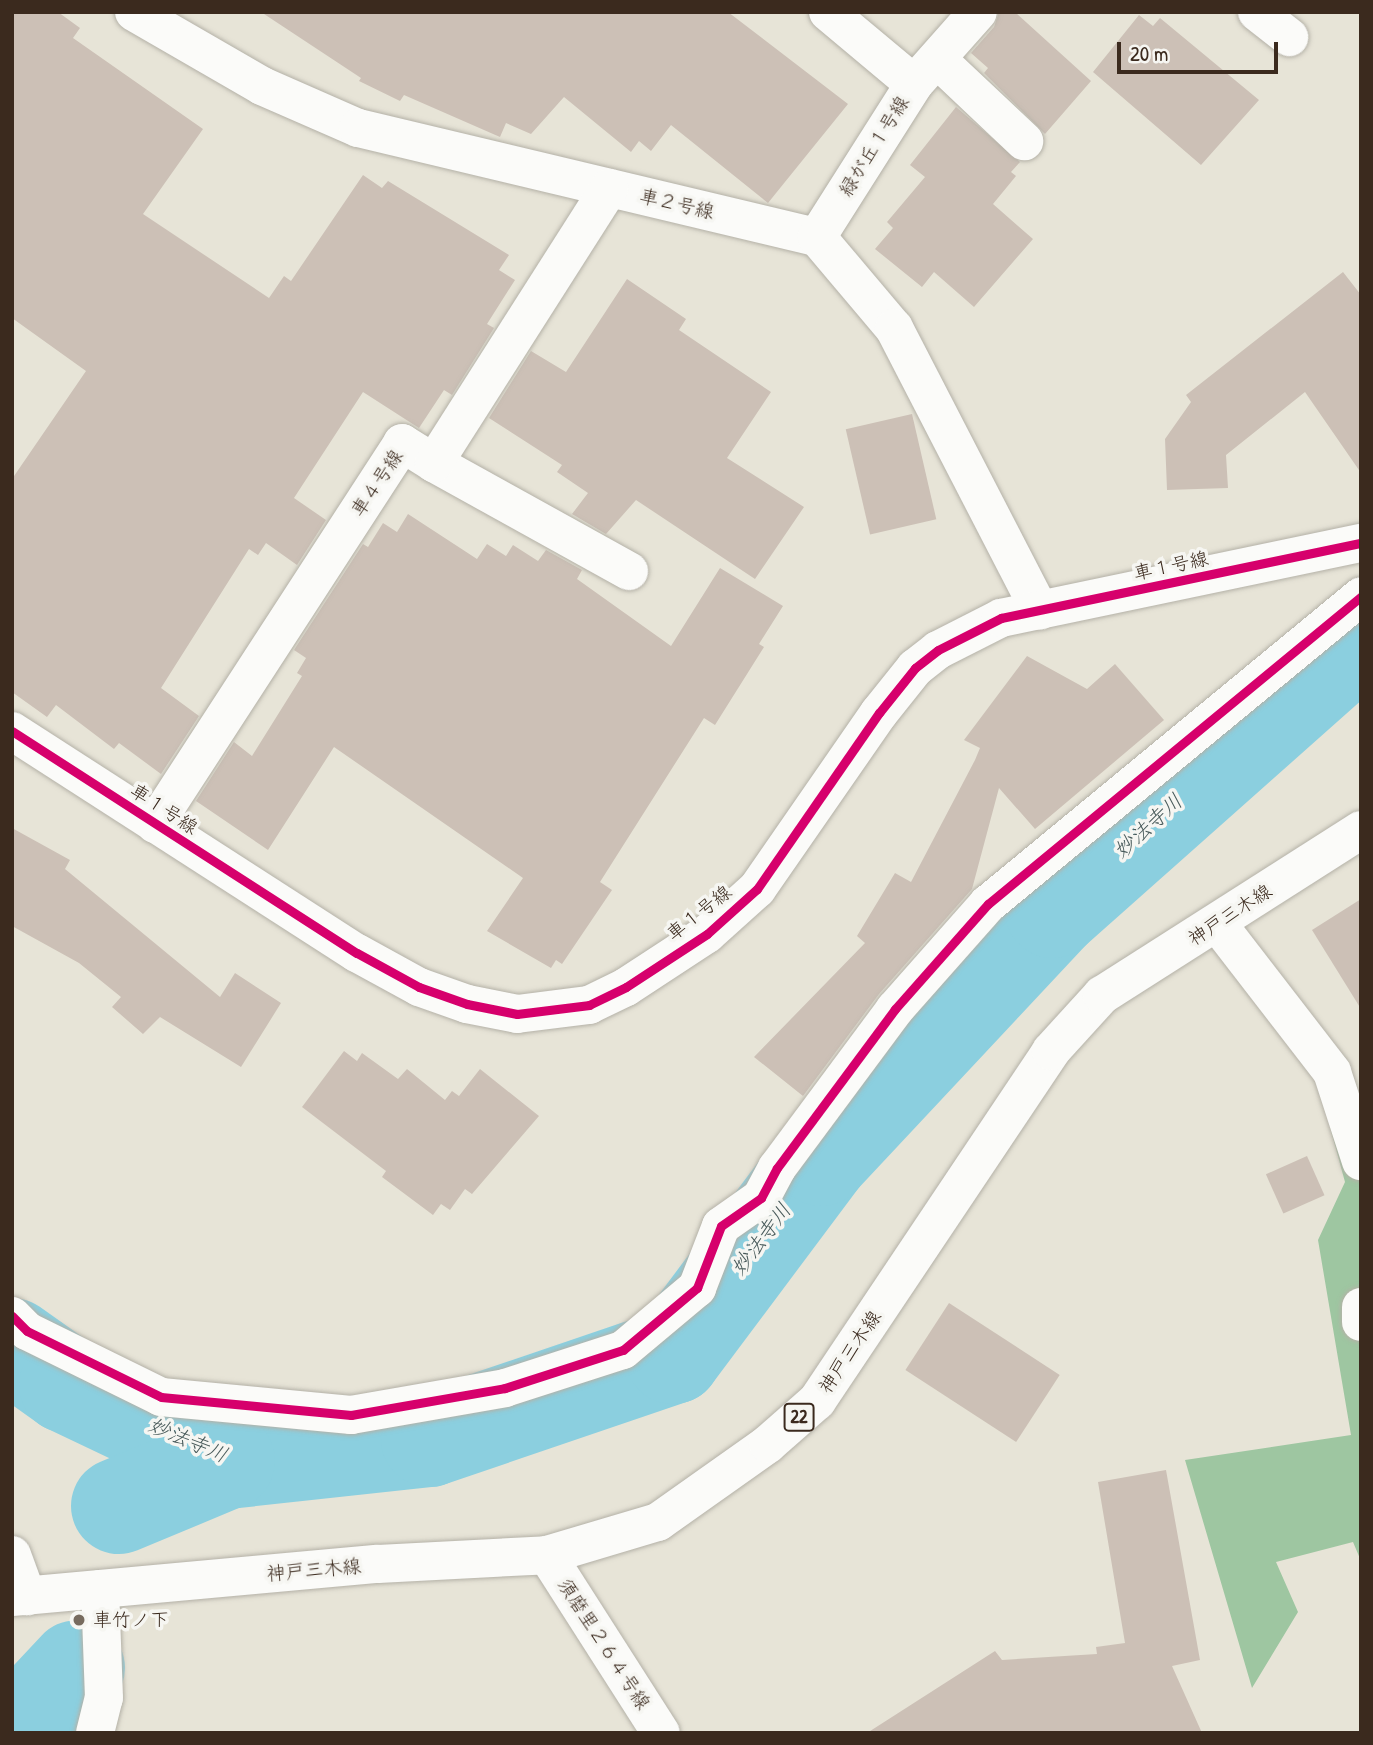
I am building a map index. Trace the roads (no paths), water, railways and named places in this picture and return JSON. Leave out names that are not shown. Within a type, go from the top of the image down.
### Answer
[{"type":"street","name":"車２号線","points":[[134,12],[262,86],[358,128],[817,237]]},
{"type":"street","points":[[828,12],[925,71],[1024,141]]},
{"type":"street","name":"緑が丘１号線","points":[[817,237],[925,71],[978,12]]},
{"type":"street","points":[[1257,12],[1289,37]]},
{"type":"street","name":"車４号線","points":[[155,824],[402,443],[434,463],[609,188]]},
{"type":"street","points":[[817,237],[894,328],[1040,611]]},
{"type":"street","points":[[434,463],[629,572]]},
{"type":"street","name":"車１号線","points":[[12,730],[357,953],[419,987],[467,1004],[517,1014],[589,1004],[626,987],[707,934],[757,889],[915,667],[983,626],[1040,611],[1361,543]]},
{"type":"street","points":[[12,1316],[27,1331],[161,1397],[352,1415],[505,1388],[622,1350],[697,1288],[721,1226],[761,1198],[777,1168],[895,1009],[988,904],[1361,596]]},
{"type":"street","name":"神戸三木線","points":[[20,1596],[378,1564],[547,1555],[658,1522],[768,1444],[817,1401],[1051,1051],[1102,995],[1361,831]]},
{"type":"street","points":[[1217,923],[1332,1072],[1361,1161]]},
{"type":"street","points":[[1361,1307],[1361,1322]]},
{"type":"street","points":[[12,1555],[20,1596]]},
{"type":"street","name":"須磨里２６４号線","points":[[547,1555],[662,1733]]},
{"type":"street","points":[[95,1733],[104,1698],[100,1589]]},
{"type":"waterway","name":"妙法寺川","points":[[12,1346],[67,1385],[227,1461],[429,1439],[673,1356],[821,1158],[1053,910],[1361,637]]},
{"type":"waterway","points":[[119,1506],[227,1461]]},
{"type":"waterway","points":[[16,1733],[77,1668]]},
{"type":"place","name":"車竹ノ下","points":[[79,1620]]}]
